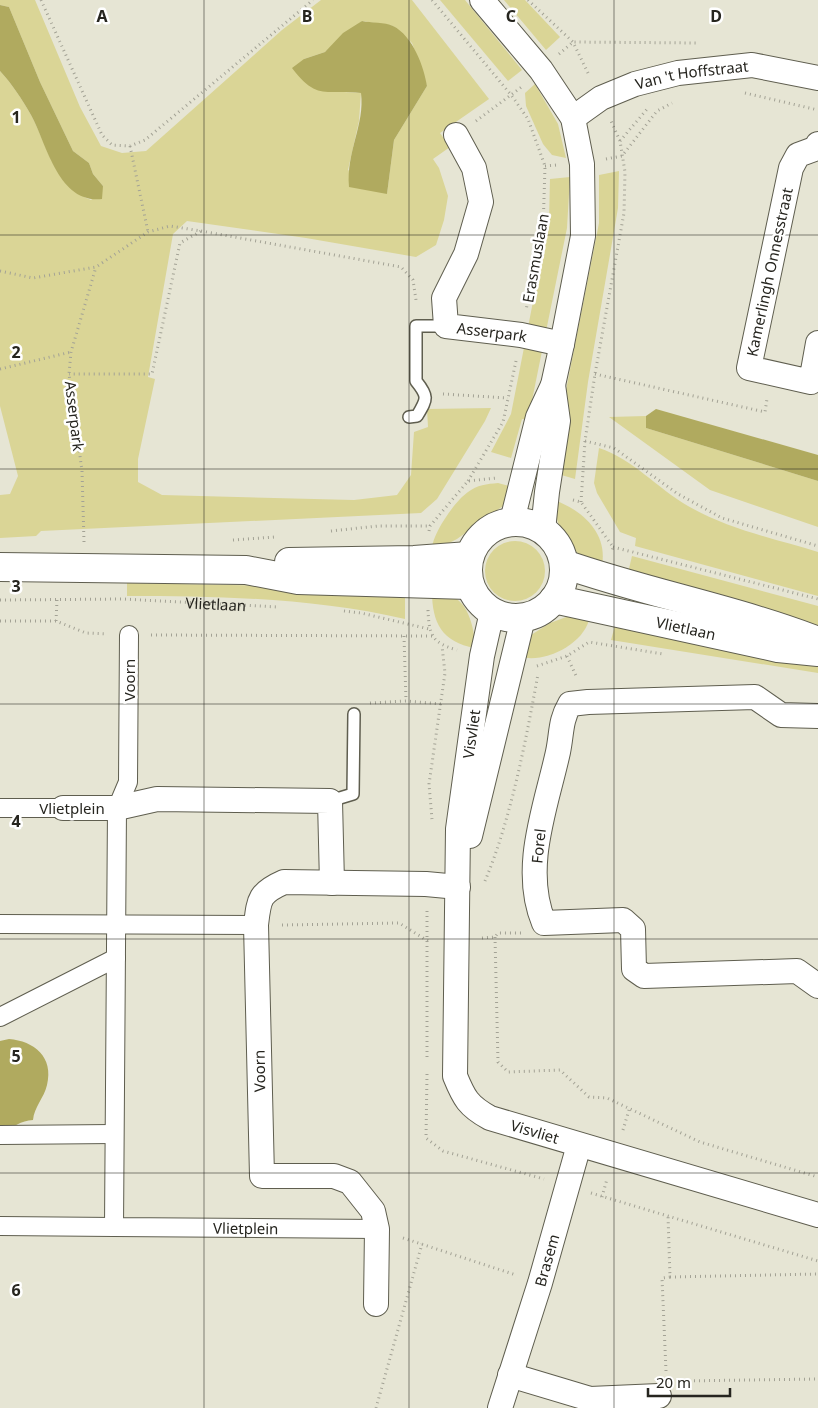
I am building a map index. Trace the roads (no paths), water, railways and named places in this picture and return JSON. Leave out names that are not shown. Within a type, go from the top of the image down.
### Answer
[{"type":"street","points":[[482,0],[541,70],[573,118],[582,164],[583,236],[562,344],[553,385],[538,416],[512,522]]},
{"type":"street","name":"Van 't Hoffstraat","points":[[573,118],[601,98],[635,84],[678,72],[752,65],[818,78]]},
{"type":"street","name":"Asserpark","points":[[456,135],[474,168],[481,202],[469,246],[444,298],[446,326],[521,335],[562,344]]},
{"type":"street","name":"Kamerlingh Onnesstraat","points":[[818,147],[798,155],[791,168],[749,368],[811,382],[818,343]]},
{"type":"street","points":[[543,530],[546,492],[558,421],[553,385]]},
{"type":"street","points":[[512,522],[528,523],[543,530],[557,545],[564,564],[560,589],[554,600],[534,614],[523,618],[512,618],[492,612],[475,596],[470,585],[467,566],[469,556],[478,539],[493,527],[512,522]]},
{"type":"street","points":[[246,570],[292,562],[414,560],[469,556]]},
{"type":"street","name":"Vlietlaan","points":[[564,564],[606,579],[784,628],[818,641]]},
{"type":"street","points":[[0,567],[246,570],[298,580],[470,585]]},
{"type":"street","name":"Vlietlaan","points":[[554,600],[778,648],[818,652]]},
{"type":"street","name":"Visvliet","points":[[492,612],[482,656],[458,829],[458,939],[454,1076],[464,1099],[476,1110],[490,1118],[818,1215]]},
{"type":"street","name":"Visvliet","points":[[458,886],[523,618]]},
{"type":"street","name":"Voorn","points":[[117,808],[128,782],[129,635]]},
{"type":"street","name":"Forel","points":[[818,716],[781,715],[754,697],[570,704],[562,717],[559,748],[536,844],[536,903],[544,923],[623,920],[633,929],[634,969],[644,976],[797,971],[818,986]]},
{"type":"street","points":[[117,808],[157,799],[330,801],[332,883]]},
{"type":"street","name":"Vlietplein","points":[[0,808],[117,808],[114,1227]]},
{"type":"street","name":"Voorn","points":[[376,1304],[377,1229],[373,1211],[350,1182],[334,1176],[262,1176],[256,925],[259,900],[268,889],[284,882],[458,886]]},
{"type":"street","points":[[0,924],[256,925]]},
{"type":"street","points":[[0,1017],[116,958]]},
{"type":"street","points":[[0,1134],[114,1134]]},
{"type":"street","name":"Brasem","points":[[500,1408],[540,1283],[579,1145]]},
{"type":"street","name":"Vlietplein","points":[[0,1226],[377,1229]]},
{"type":"street","points":[[510,1375],[590,1399],[663,1389]]},
{"type":"lane","points":[[409,417],[417,416],[426,400],[425,392],[416,381],[416,326],[446,326]]},
{"type":"lane","points":[[330,801],[353,794],[354,714]]}]
